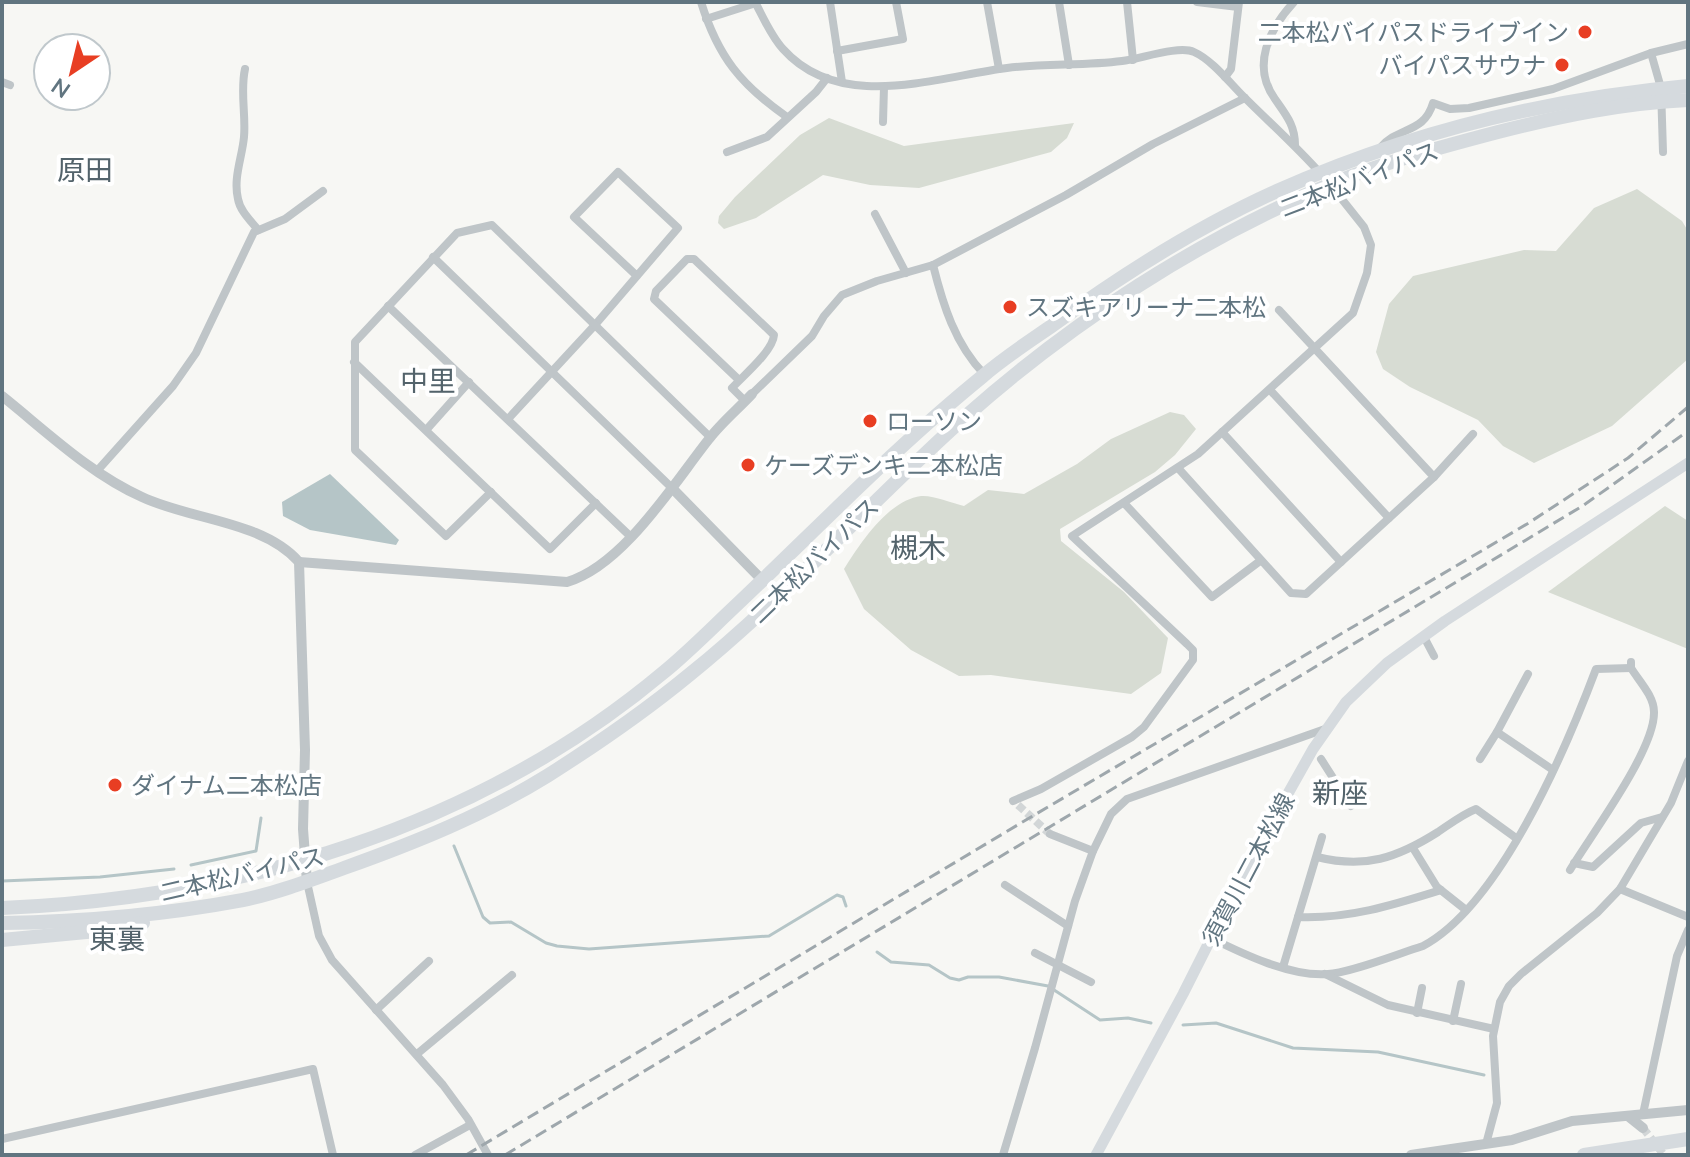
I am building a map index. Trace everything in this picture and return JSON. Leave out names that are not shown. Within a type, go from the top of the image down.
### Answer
[{"type":"highway","name":"二本松バイパス","points":[[2,908],[129,899],[215,884],[304,861],[399,830],[455,806],[579,734],[664,672],[984,374],[1145,263],[1273,193],[1428,150],[1662,95],[1688,86]]},
{"type":"highway","name":"二本松バイパス","points":[[2,923],[86,921],[248,899],[307,882],[412,843],[487,808],[542,779],[656,701],[722,647],[964,418],[1032,360],[1088,318],[1180,261],[1325,179],[1410,141],[1497,116],[1624,92],[1688,100]]},
{"type":"highway","points":[[2,940],[97,931],[213,910],[248,899]]},
{"type":"highway","points":[[1584,1155],[1688,1139]]},
{"type":"main road","name":"須賀川二本松線","points":[[1096,1155],[1249,863],[1325,729],[1346,702],[1387,663],[1424,637],[1688,463]]},
{"type":"street","points":[[701,2],[723,57],[760,98],[787,117]]},
{"type":"street","points":[[830,2],[842,82]]},
{"type":"street","points":[[837,51],[903,39],[896,2]]},
{"type":"street","points":[[987,2],[999,69]]},
{"type":"street","points":[[1059,2],[1069,65]]},
{"type":"street","points":[[1127,2],[1133,60]]},
{"type":"street","points":[[1197,2],[1239,4],[1231,69],[1225,77]]},
{"type":"street","points":[[1294,2],[1274,31],[1262,60],[1262,74],[1293,126],[1295,145]]},
{"type":"street","points":[[706,19],[755,3],[782,49],[800,65],[842,82],[884,87],[1043,64],[1133,60],[1188,50],[1196,52],[1295,145],[1364,227],[1371,245],[1367,273],[1353,313],[1270,390],[1178,468],[1072,536],[1193,650],[1193,660],[1144,727],[1132,737],[1041,789],[1013,801]]},
{"type":"street","points":[[1375,155],[1389,136],[1419,126],[1429,116],[1433,103],[1450,109],[1469,108],[1525,96],[1553,89],[1651,53],[1688,44]]},
{"type":"street","points":[[1651,53],[1662,95],[1663,152]]},
{"type":"street","points":[[245,69],[242,82],[244,140],[237,198],[240,208],[258,230]]},
{"type":"street","points":[[727,152],[767,137],[827,78]]},
{"type":"street","points":[[883,122],[884,87]]},
{"type":"street","points":[[2,396],[97,471],[123,487],[158,504],[278,543],[299,562],[567,582],[594,571],[630,536],[673,489],[710,437],[812,336],[842,295],[933,265],[1066,195],[1153,144],[1245,98]]},
{"type":"street","points":[[508,419],[595,325],[637,276],[678,228],[618,172],[574,217],[637,276]]},
{"type":"street","points":[[97,471],[173,386],[206,338],[213,315],[247,243],[258,230],[285,219],[323,191]]},
{"type":"street","points":[[875,214],[906,273]]},
{"type":"street","points":[[491,492],[446,536],[355,450],[355,342],[457,233],[492,225],[710,437]]},
{"type":"street","points":[[433,257],[673,489],[763,581]]},
{"type":"street","points":[[739,380],[654,299],[656,291],[687,259],[694,259],[774,335],[773,343],[732,388],[748,398]]},
{"type":"street","points":[[933,265],[944,308],[962,345],[984,374]]},
{"type":"street","points":[[388,306],[630,536]]},
{"type":"street","points":[[1279,310],[1434,477]]},
{"type":"street","points":[[354,362],[550,549],[596,503]]},
{"type":"street","points":[[427,429],[469,382]]},
{"type":"street","points":[[1270,390],[1389,518]]},
{"type":"street","points":[[1222,432],[1341,562]]},
{"type":"street","points":[[1178,468],[1291,593],[1306,594],[1434,477],[1473,434]]},
{"type":"street","points":[[1124,503],[1212,597],[1260,561]]},
{"type":"street","points":[[299,562],[305,750],[304,861],[317,929],[327,952],[443,1085],[488,1155]]},
{"type":"street","points":[[1424,637],[1434,656]]},
{"type":"street","points":[[1325,974],[1423,946],[1437,938],[1482,893],[1553,770],[1596,669],[1631,665],[1652,700],[1652,723],[1640,760],[1572,866],[1593,867],[1641,823],[1662,817]]},
{"type":"street","points":[[1480,759],[1528,674]]},
{"type":"street","points":[[1003,1155],[1068,926],[1093,851],[1111,814],[1127,799],[1325,729]]},
{"type":"street","points":[[1497,732],[1553,770]]},
{"type":"street","points":[[1321,759],[1351,806]]},
{"type":"street","points":[[1486,1144],[1497,1103],[1496,1012],[1509,986],[1597,913],[1620,889],[1676,792],[1688,761]]},
{"type":"street","points":[[1317,857],[1359,864],[1392,856],[1413,848],[1476,809],[1516,838]]},
{"type":"street","points":[[1050,834],[1093,851]]},
{"type":"street","points":[[1283,967],[1322,837]]},
{"type":"street","points":[[1413,848],[1441,890],[1466,910]]},
{"type":"street","points":[[1005,885],[1068,926]]},
{"type":"street","points":[[1620,889],[1688,917]]},
{"type":"street","points":[[1298,917],[1341,917],[1374,911],[1441,890]]},
{"type":"street","points":[[1643,1114],[1677,956],[1688,930]]},
{"type":"street","points":[[1211,938],[1283,967],[1325,974],[1388,1005],[1494,1029]]},
{"type":"street","points":[[1035,953],[1091,982]]},
{"type":"street","points":[[376,1010],[429,961]]},
{"type":"street","points":[[417,1054],[512,975]]},
{"type":"street","points":[[1453,1021],[1461,984]]},
{"type":"street","points":[[1417,1013],[1422,988]]},
{"type":"street","points":[[2,1139],[313,1069],[333,1155]]},
{"type":"street","points":[[1411,1155],[1512,1140],[1572,1121],[1688,1110]]},
{"type":"street","points":[[1628,1116],[1643,1128]]},
{"type":"street","points":[[415,1155],[470,1125]]},
{"type":"shaded area","points":[[829,118],[904,146],[1074,123],[1067,138],[1051,152],[919,188],[870,185],[823,175],[756,218],[724,229],[718,223],[719,216],[735,197],[800,135]]},
{"type":"shaded area","points":[[1637,189],[1682,221],[1688,231],[1688,359],[1612,426],[1534,463],[1503,446],[1478,420],[1410,387],[1383,369],[1376,352],[1389,304],[1413,276],[1524,250],[1556,251],[1594,208]]},
{"type":"shaded area","points":[[1170,412],[1184,415],[1196,429],[1175,455],[1155,472],[1060,529],[1061,541],[1124,592],[1168,638],[1161,673],[1131,694],[991,675],[959,676],[911,650],[864,609],[844,569],[876,525],[897,506],[921,496],[964,506],[988,490],[1024,494],[1077,464],[1111,439]]},
{"type":"shaded area","points":[[330,474],[399,540],[396,545],[310,530],[283,516],[282,502]]},
{"type":"shaded area","points":[[1665,506],[1688,521],[1688,649],[1548,592]]},
{"type":"waterway","points":[[191,865],[256,851],[261,818]]},
{"type":"waterway","points":[[454,846],[483,917],[490,923],[511,922],[546,943],[557,946],[589,949],[769,936],[837,895],[843,897],[846,906]]},
{"type":"waterway","points":[[2,881],[100,877],[174,869]]},
{"type":"waterway","points":[[877,952],[891,962],[929,965],[959,980],[999,977],[1048,986],[1100,1020],[1128,1018],[1151,1023]]},
{"type":"waterway","points":[[1183,1025],[1216,1023],[1293,1048],[1378,1052],[1484,1075]]},
{"type":"tunnel","points":[[1018,805],[1050,834]]},
{"type":"tunnel","points":[[1643,1128],[1664,1155]]},
{"type":"railway","points":[[466,1155],[1527,524],[1628,458],[1688,407]]},
{"type":"railway","points":[[505,1155],[1584,505],[1688,431]]},
{"type":"place","name":"二本松バイパスドライブイン","points":[[1585,32]]},
{"type":"place","name":"バイパスサウナ","points":[[1562,65]]},
{"type":"place","name":"スズキアリーナ二本松","points":[[1010,307]]},
{"type":"place","name":"ローソン","points":[[870,421]]},
{"type":"place","name":"ケーズデンキ二本松店","points":[[748,465]]},
{"type":"place","name":"ダイナム二本松店","points":[[115,785]]},
{"type":"district","name":"原田","points":[[85,169]]},
{"type":"district","name":"中里","points":[[428,380]]},
{"type":"district","name":"槻木","points":[[918,547]]},
{"type":"district","name":"新座","points":[[1340,792]]},
{"type":"district","name":"東裏","points":[[117,938]]}]
